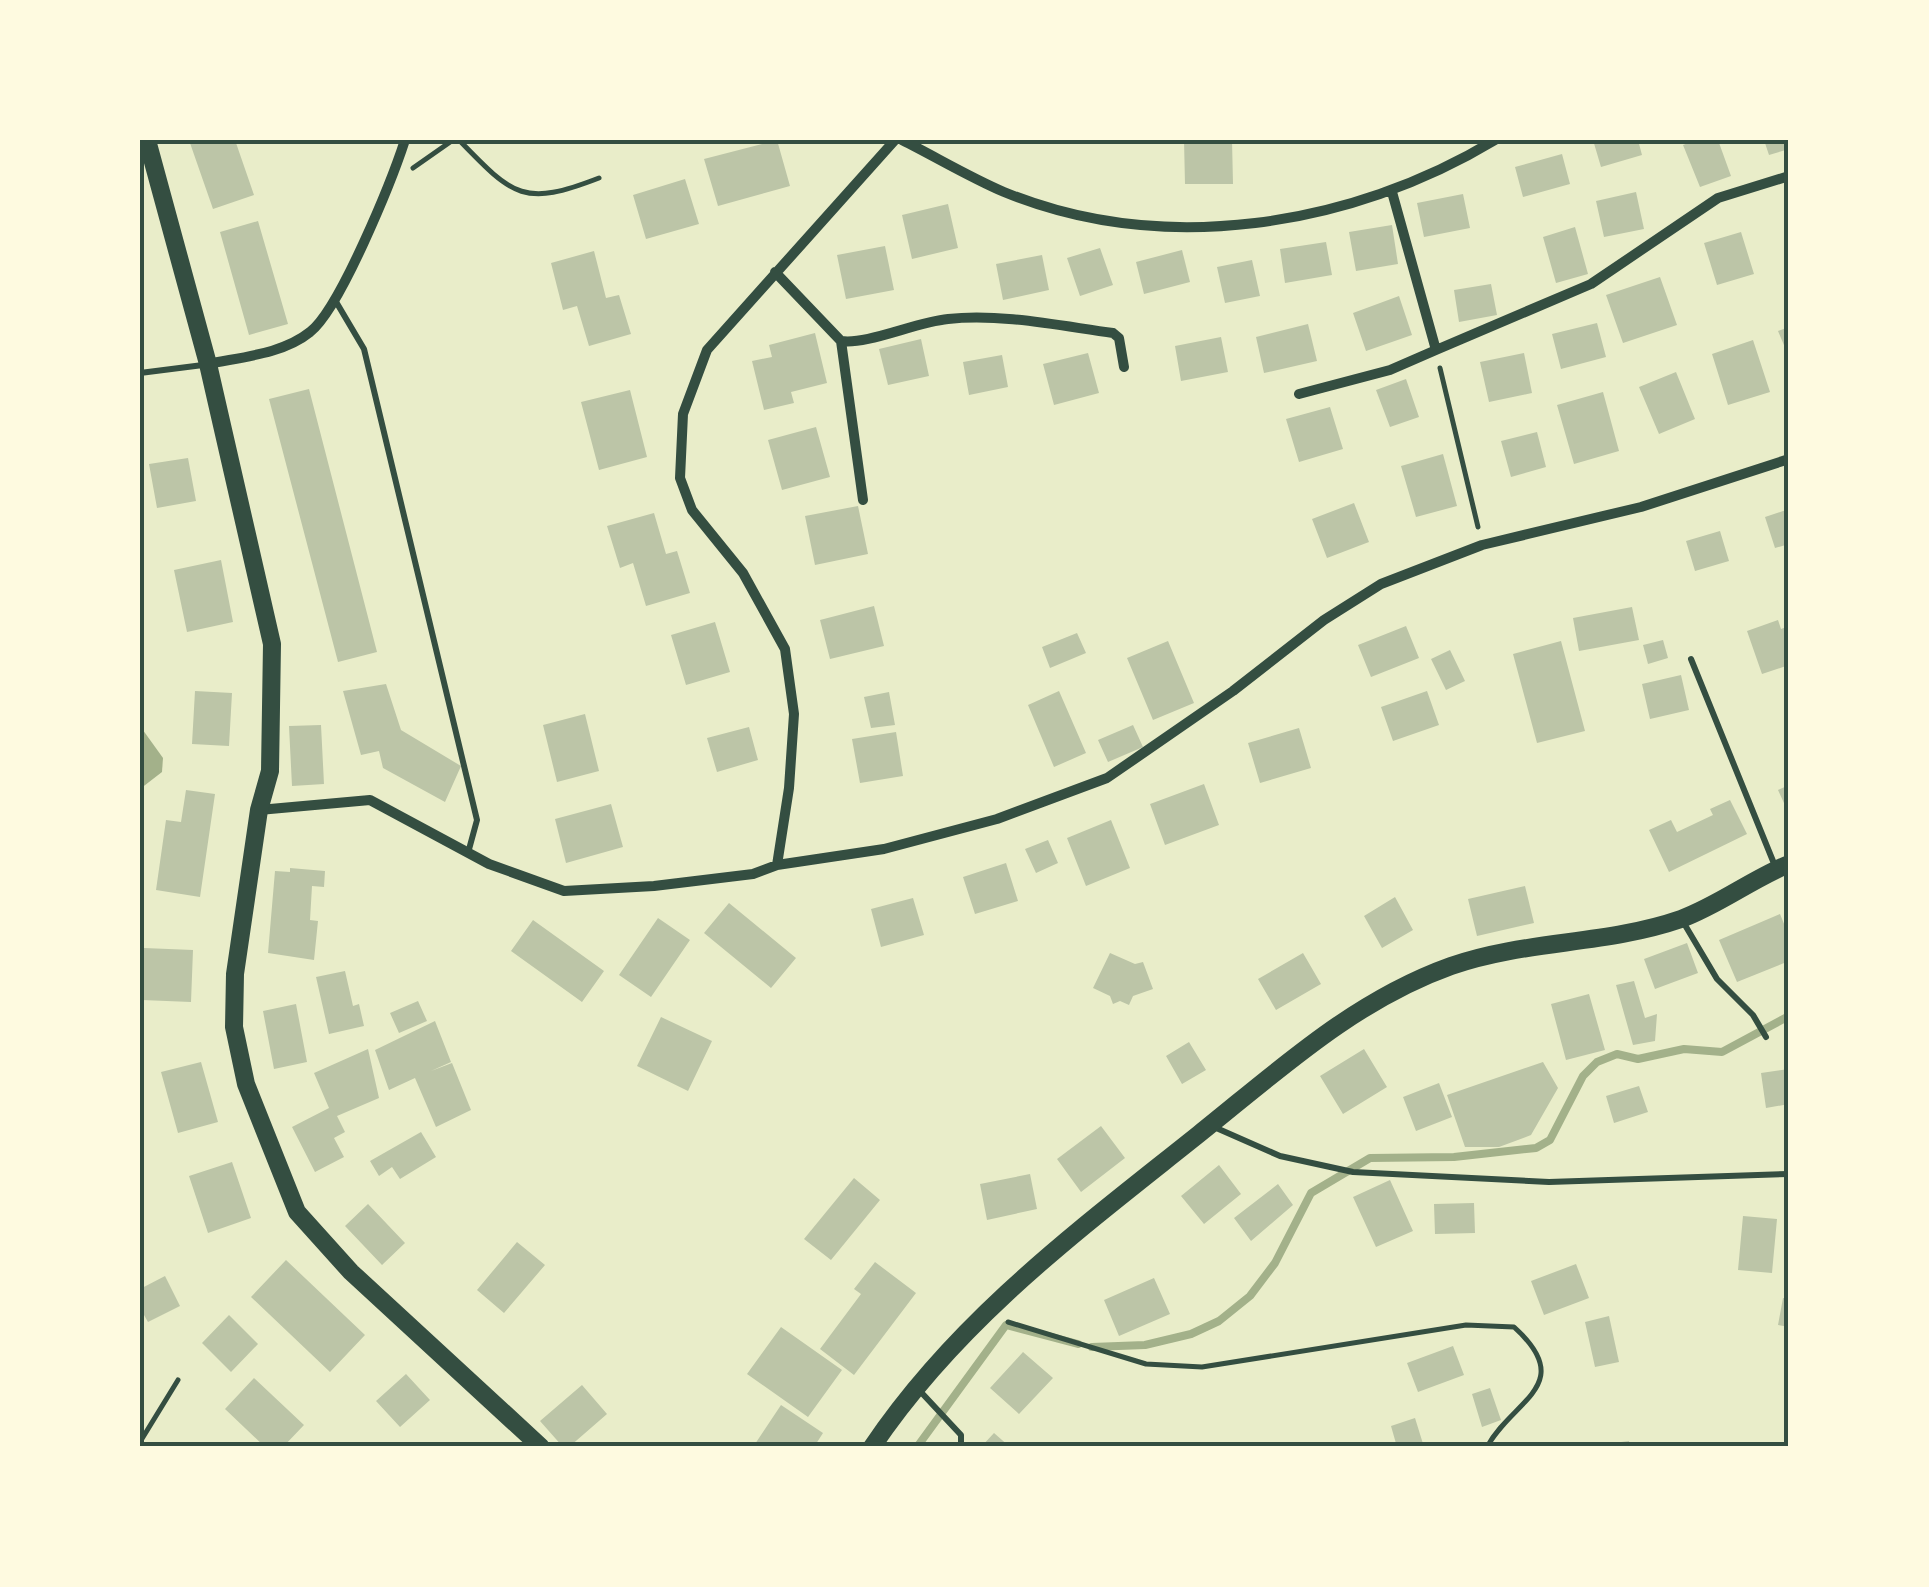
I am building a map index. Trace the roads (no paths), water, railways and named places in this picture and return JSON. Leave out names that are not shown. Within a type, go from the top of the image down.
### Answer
[{"type":"street","points":[[146,140],[208,364],[272,644],[270,772],[259,810],[235,974],[234,1027],[246,1084],[298,1212],[351,1272],[541,1447]]},
{"type":"street","points":[[208,364],[296,340],[312,331],[334,300],[404,140]]},
{"type":"street","points":[[777,865],[789,788],[794,714],[785,649],[744,573],[692,510],[680,478],[678,442],[688,392],[707,350],[774,272],[899,140],[1005,192],[1093,218],[1138,226],[1244,224],[1392,192],[1495,140]]},
{"type":"street","points":[[1299,394],[1390,370],[1591,284],[1718,198],[1789,176]]},
{"type":"street","points":[[1392,192],[1436,350]]},
{"type":"street","points":[[774,272],[841,341],[856,344],[906,325],[953,318],[1010,322],[1113,333],[1119,338],[1124,367]]},
{"type":"street","points":[[841,341],[863,500]]},
{"type":"street","points":[[259,810],[370,800],[468,854],[526,880],[564,891],[654,886],[752,874],[777,865],[884,848],[997,819],[1107,778],[1233,691],[1324,620],[1381,584],[1482,545],[1641,507],[1789,460]]},
{"type":"street","points":[[872,1447],[922,1394],[981,1315],[1052,1250],[1323,1034],[1386,995],[1450,967],[1502,952],[1593,939],[1681,918],[1783,867]]},
{"type":"lane","points":[[334,300],[364,349],[424,584],[476,820],[468,854]]},
{"type":"lane","points":[[140,373],[208,364]]},
{"type":"lane","points":[[1691,659],[1783,867]]},
{"type":"lane","points":[[1681,918],[1717,979],[1753,1015],[1766,1037]]},
{"type":"lane","points":[[1210,1125],[1246,1145],[1354,1172],[1549,1182],[1789,1174]]},
{"type":"lane","points":[[922,1394],[961,1435],[962,1447]]},
{"type":"waterway","points":[[1092,1347],[1145,1345],[1191,1334],[1219,1321],[1250,1296],[1275,1263],[1311,1193],[1370,1158],[1454,1157],[1536,1148],[1550,1140],[1583,1076],[1597,1062],[1617,1054],[1638,1059],[1684,1049],[1722,1052],[1789,1016]]},
{"type":"waterway","points":[[917,1447],[1006,1325],[1078,1344]]}]
